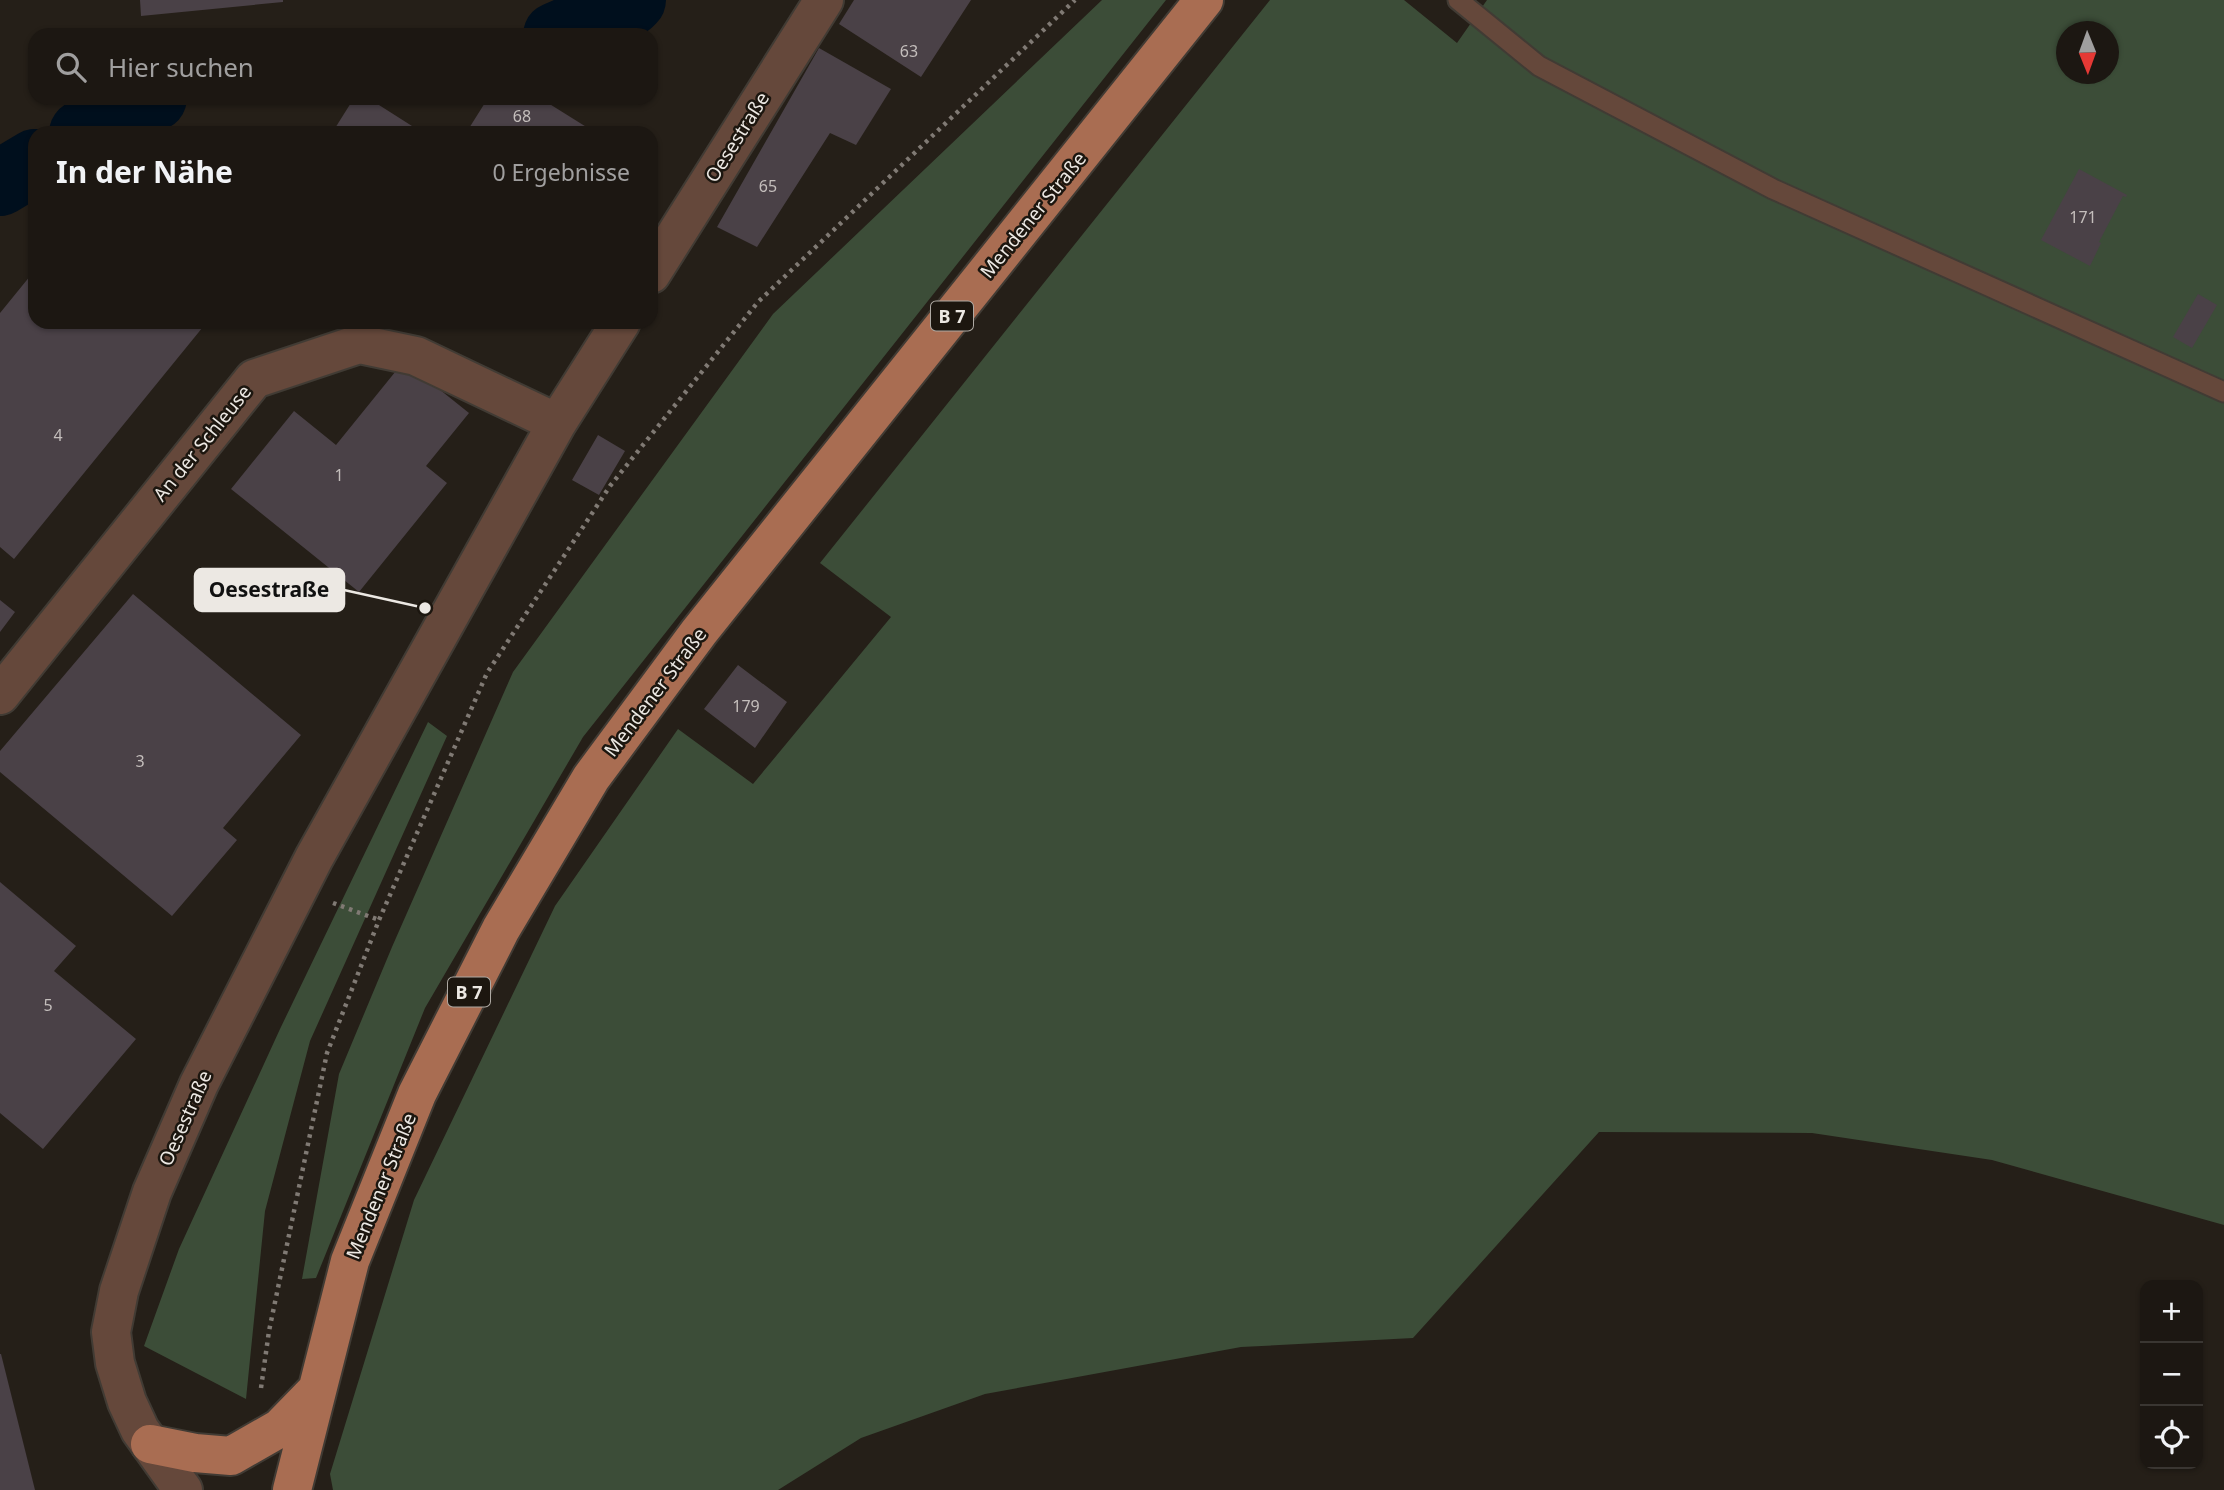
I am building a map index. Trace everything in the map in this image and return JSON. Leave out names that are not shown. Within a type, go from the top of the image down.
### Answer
[{"type":"main road","name":"Mendener Straße","points":[[292,1490],[350,1261],[417,1094],[502,929],[591,778],[699,632],[1205,0]]},
{"type":"main road","points":[[150,1444],[195,1453],[232,1456],[280,1428],[316,1390]]},
{"type":"street","name":"Oesestraße","points":[[658,263],[824,0]]},
{"type":"street","name":"Oesestraße","points":[[183,1490],[140,1430],[127,1402],[115,1363],[111,1332],[119,1291],[152,1192],[199,1084],[298,891],[558,423],[617,329]]},
{"type":"street","name":"An der Schleuse","points":[[0,695],[254,379],[359,344],[416,356],[558,423]]},
{"type":"lane","points":[[1458,0],[1539,66],[1773,189],[2224,392]]},
{"type":"path","points":[[261,1388],[269,1331],[327,1053],[379,920],[487,673],[610,486],[758,302],[1075,0]]},
{"type":"path","points":[[298,891],[379,920]]},
{"type":"green space","points":[[1102,0],[1166,0],[583,737],[425,1008],[316,1278],[302,1279],[339,1074],[513,672],[773,314]]},
{"type":"green space","points":[[1270,0],[1404,0],[1457,43],[1487,0],[2224,0],[2224,1225],[1992,1160],[1812,1133],[1599,1132],[1413,1338],[1241,1347],[985,1394],[861,1438],[778,1490],[333,1490],[330,1474],[414,1200],[555,906],[678,729],[753,784],[891,617],[820,563]]},
{"type":"green space","points":[[428,722],[447,736],[310,1041],[265,1211],[246,1399],[144,1346],[179,1249],[280,1029]]},
{"type":"building","points":[[140,0],[283,0],[283,2],[141,16]]},
{"type":"building","points":[[854,0],[971,0],[921,77],[839,24]]},
{"type":"building","points":[[819,48],[891,89],[856,145],[830,133],[757,247],[717,227]]},
{"type":"building","points":[[350,105],[379,105],[412,126],[336,126]]},
{"type":"building","points":[[484,105],[551,105],[585,126],[470,126]]},
{"type":"building","points":[[2079,169],[2127,195],[2123,196],[2099,242],[2101,243],[2090,266],[2041,240]]},
{"type":"building","points":[[28,279],[28,329],[201,329],[14,559],[0,547],[0,313]]},
{"type":"building","points":[[2198,294],[2217,305],[2192,348],[2173,337]]},
{"type":"building","points":[[404,361],[469,413],[426,466],[447,483],[359,592],[231,489],[294,411],[336,445]]},
{"type":"building","points":[[598,435],[625,451],[599,495],[572,480]]},
{"type":"building","points":[[133,594],[301,735],[223,828],[237,840],[172,916],[0,772],[0,751]]},
{"type":"building","points":[[0,600],[15,612],[0,632]]},
{"type":"building","points":[[738,665],[787,702],[755,748],[704,709]]},
{"type":"building","points":[[0,882],[76,946],[54,971],[136,1039],[43,1149],[0,1113]]},
{"type":"building","points":[[1,1354],[35,1490],[0,1490]]},
{"type":"waterway","points":[[572,28],[633,0]]},
{"type":"waterway","points":[[93,126],[129,105]]},
{"type":"waterway","points":[[0,183],[28,166]]},
{"type":"place","name":"Oesestraße","points":[[425,608]]}]
